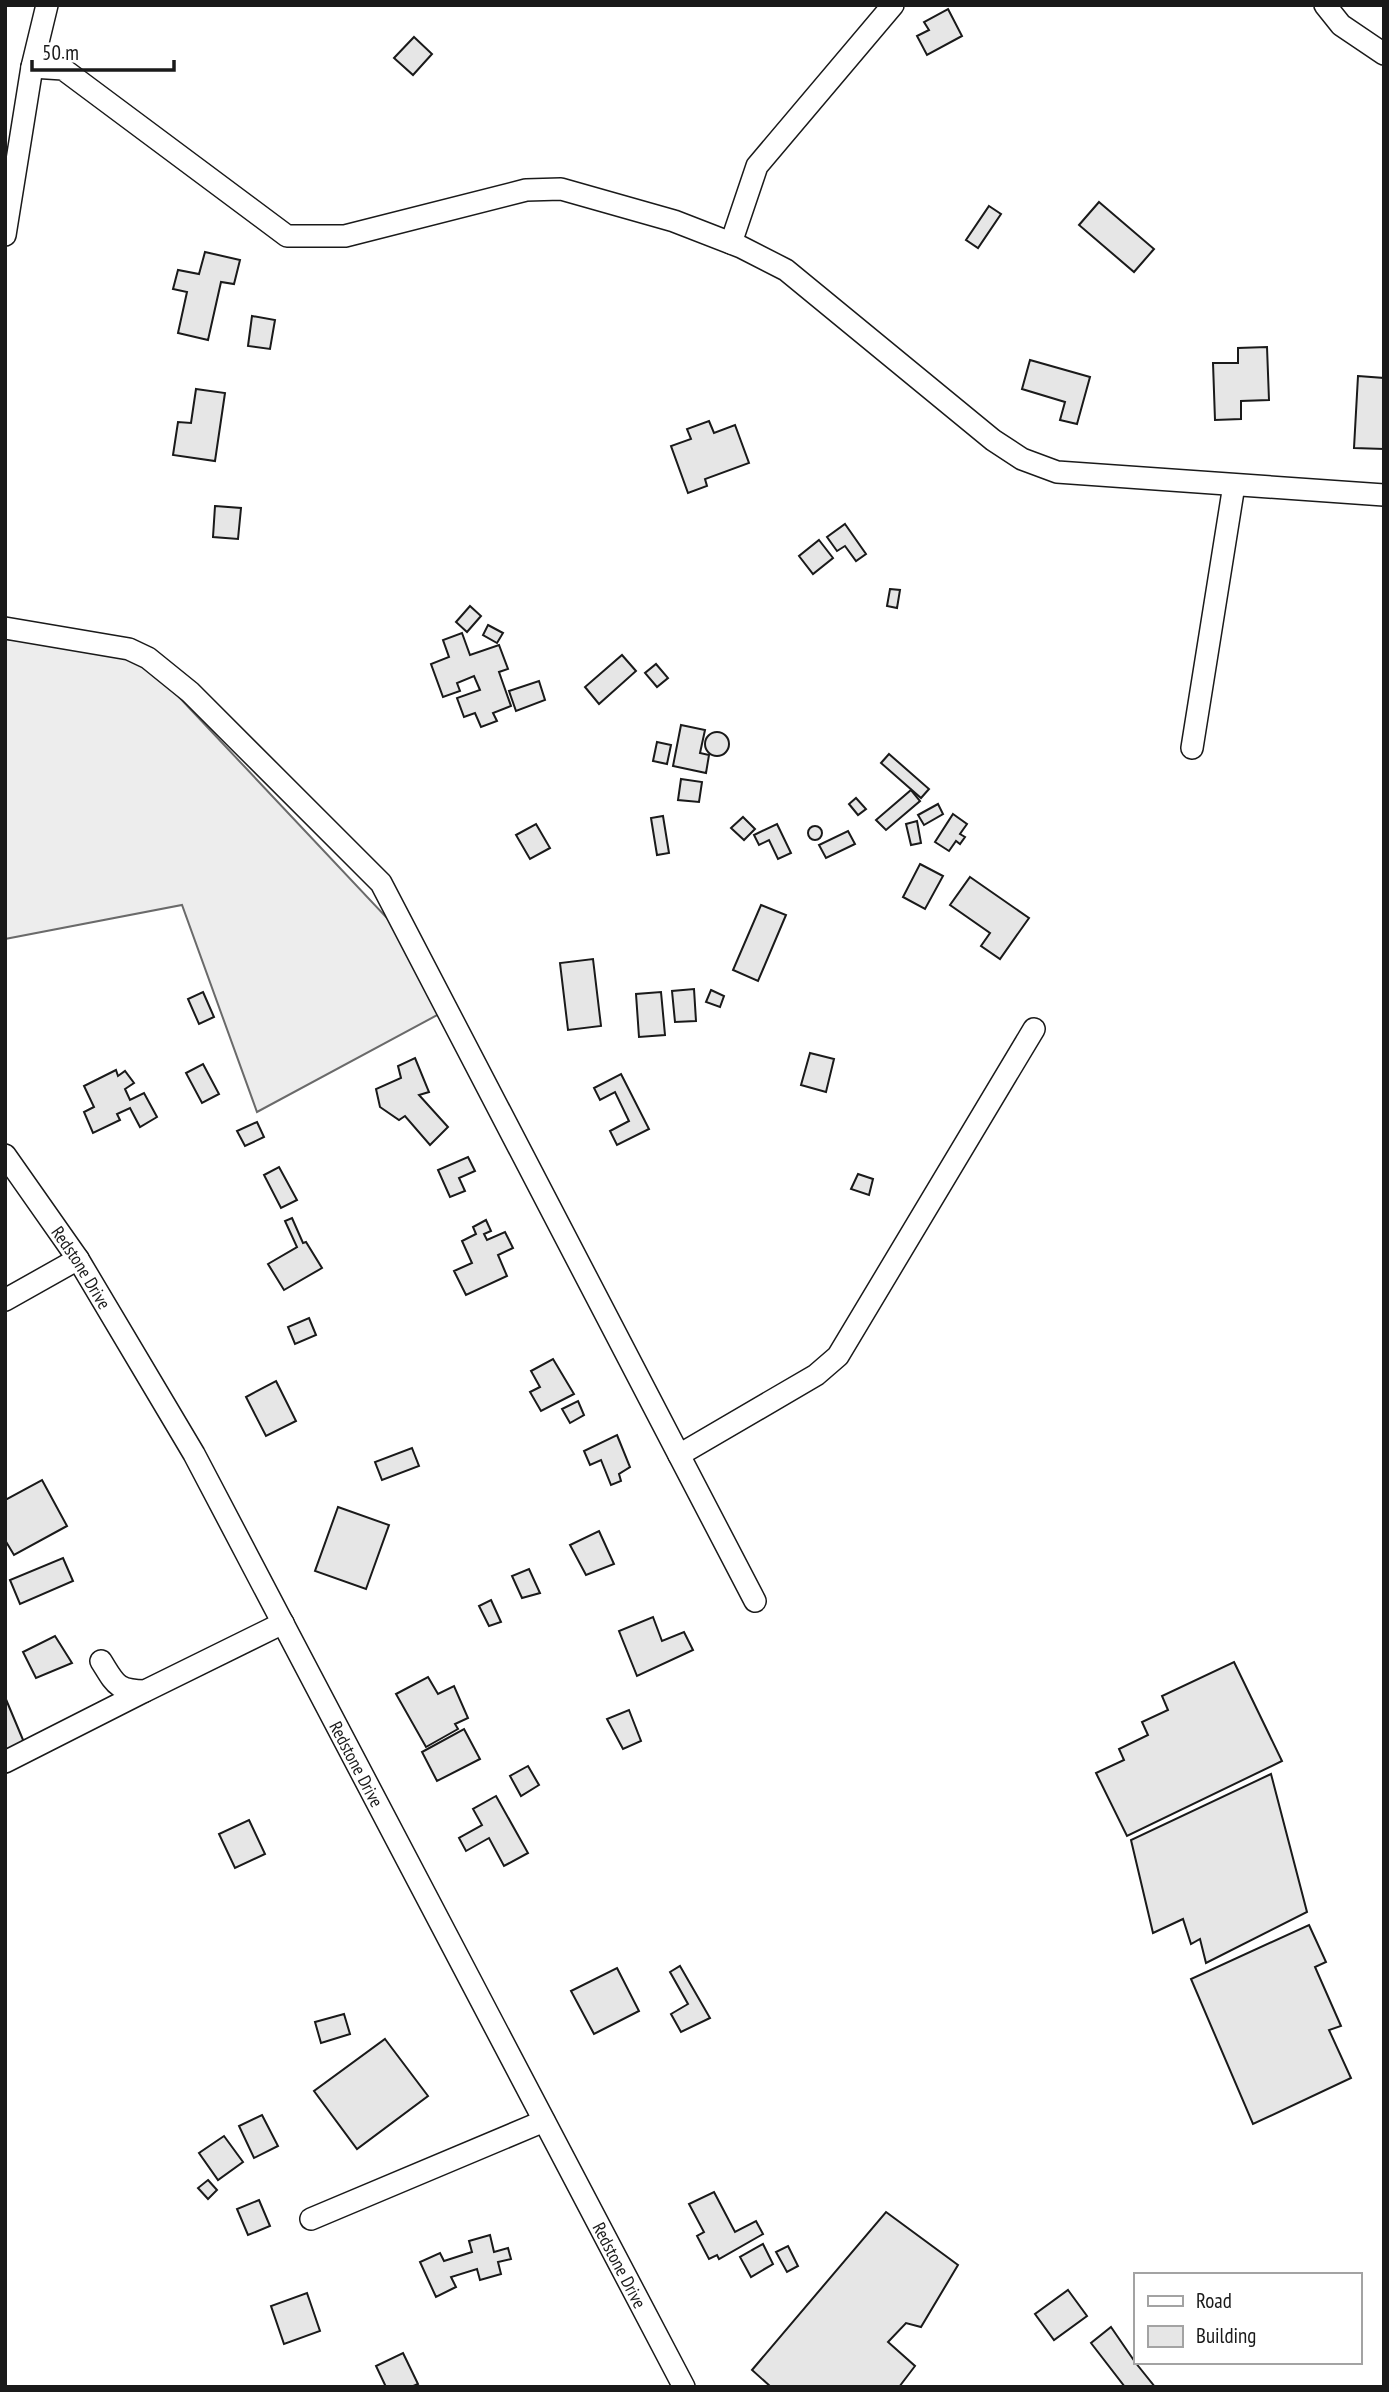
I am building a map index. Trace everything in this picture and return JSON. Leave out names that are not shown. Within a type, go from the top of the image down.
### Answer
[{"type":"street","points":[[5,234],[33,67],[47,5]]},
{"type":"street","points":[[731,243],[757,166],[893,5]]},
{"type":"street","points":[[1325,5],[1341,25],[1384,54]]},
{"type":"street","points":[[33,67],[63,69],[288,236],[345,236],[526,190],[561,189],[674,221],[731,243],[786,270],[993,440],[1022,459],[1057,472],[1384,495]]},
{"type":"street","points":[[1192,748],[1234,485]]},
{"type":"street","points":[[5,628],[129,649],[148,658],[190,692],[381,883],[755,1601]]},
{"type":"street","points":[[679,1455],[816,1375],[838,1356],[1034,1029]]},
{"type":"street","name":"Redstone Drive","points":[[5,1154],[78,1259],[194,1454],[684,2387]]},
{"type":"street","points":[[5,1300],[78,1259]]},
{"type":"street","points":[[5,1762],[283,1623]]},
{"type":"street","points":[[101,1661],[116,1684],[124,1690],[145,1690]]},
{"type":"street","points":[[311,2219],[544,2121]]},
{"type":"shaded area","points":[[5,639],[78,647],[130,658],[162,679],[388,919],[441,1013],[257,1112],[182,905],[5,939]]},
{"type":"building","points":[[948,9],[962,36],[927,55],[917,36],[929,30],[924,22]]},
{"type":"building","points":[[414,37],[432,54],[413,75],[394,58]]},
{"type":"building","points":[[1099,202],[1154,249],[1134,272],[1079,225]]},
{"type":"building","points":[[989,206],[1001,214],[978,248],[966,240]]},
{"type":"building","points":[[205,252],[240,260],[234,284],[221,282],[208,340],[178,333],[187,292],[173,289],[178,270],[199,274]]},
{"type":"building","points":[[252,316],[275,320],[270,349],[248,346]]},
{"type":"building","points":[[1267,347],[1269,400],[1241,401],[1241,419],[1215,420],[1213,363],[1238,363],[1238,348]]},
{"type":"building","points":[[1030,360],[1090,377],[1077,424],[1060,420],[1065,402],[1022,389]]},
{"type":"building","points":[[1358,376],[1384,378],[1384,449],[1354,448]]},
{"type":"building","points":[[196,389],[225,393],[215,461],[173,455],[178,422],[191,423]]},
{"type":"building","points":[[709,421],[714,433],[735,425],[749,463],[705,479],[707,486],[688,493],[671,446],[691,439],[687,429]]},
{"type":"building","points":[[215,506],[241,508],[238,539],[213,537]]},
{"type":"building","points":[[845,524],[866,554],[856,561],[845,546],[837,551],[827,537]]},
{"type":"building","points":[[819,540],[833,558],[813,574],[799,556]]},
{"type":"building","points":[[890,589],[900,590],[897,608],[887,606]]},
{"type":"building","points":[[470,606],[481,616],[467,632],[456,622]]},
{"type":"building","points":[[488,625],[503,633],[497,643],[483,635]]},
{"type":"building","points":[[462,633],[470,655],[499,645],[508,669],[499,672],[511,706],[493,713],[497,721],[481,727],[475,713],[464,717],[457,698],[480,690],[474,676],[457,683],[460,691],[443,697],[431,664],[449,657],[443,640]]},
{"type":"building","points":[[622,655],[636,671],[599,704],[585,687]]},
{"type":"building","points":[[656,664],[668,678],[657,687],[645,673]]},
{"type":"building","points":[[539,681],[545,700],[516,711],[509,691]]},
{"type":"building","points":[[681,725],[705,730],[700,753],[709,755],[706,773],[673,766]]},
{"type":"building","points":[[717,732],[725,736],[729,744],[725,752],[717,756],[709,752],[705,744],[709,736]]},
{"type":"building","points":[[657,742],[671,745],[667,764],[653,761]]},
{"type":"building","points":[[889,754],[929,789],[921,798],[881,763]]},
{"type":"building","points":[[681,779],[702,782],[699,802],[678,800]]},
{"type":"building","points":[[911,790],[920,801],[886,830],[876,820]]},
{"type":"building","points":[[856,798],[866,809],[858,815],[849,804]]},
{"type":"building","points":[[938,804],[943,814],[924,825],[918,815]]},
{"type":"building","points":[[953,814],[967,824],[960,834],[965,837],[960,844],[956,841],[949,851],[935,842]]},
{"type":"building","points":[[663,816],[669,853],[657,855],[651,818]]},
{"type":"building","points":[[743,817],[755,829],[744,840],[731,828]]},
{"type":"building","points":[[917,821],[921,843],[911,845],[906,824]]},
{"type":"building","points":[[536,824],[550,848],[530,859],[516,835]]},
{"type":"building","points":[[777,824],[791,853],[778,859],[769,840],[759,845],[754,835]]},
{"type":"building","points":[[812,826],[818,826],[822,833],[818,840],[812,840],[808,836],[808,830]]},
{"type":"building","points":[[848,831],[855,844],[826,858],[819,845]]},
{"type":"building","points":[[920,864],[943,876],[925,909],[903,897]]},
{"type":"building","points":[[970,877],[1029,918],[1000,959],[981,946],[990,933],[950,905]]},
{"type":"building","points":[[761,905],[786,915],[758,981],[733,970]]},
{"type":"building","points":[[593,959],[601,1026],[568,1030],[560,963]]},
{"type":"building","points":[[694,989],[696,1021],[675,1022],[672,991]]},
{"type":"building","points":[[711,990],[724,996],[720,1007],[706,1002]]},
{"type":"building","points":[[203,992],[214,1017],[199,1024],[188,999]]},
{"type":"building","points":[[661,992],[665,1035],[639,1037],[636,994]]},
{"type":"building","points":[[810,1053],[834,1059],[826,1092],[801,1085]]},
{"type":"building","points":[[415,1058],[429,1092],[419,1095],[448,1127],[430,1145],[405,1116],[399,1120],[380,1107],[376,1089],[401,1078],[398,1066]]},
{"type":"building","points":[[203,1064],[219,1094],[202,1103],[186,1073]]},
{"type":"building","points":[[116,1070],[118,1076],[125,1071],[134,1083],[125,1089],[130,1100],[144,1093],[157,1117],[140,1127],[130,1108],[117,1114],[120,1120],[93,1133],[84,1112],[94,1107],[84,1086]]},
{"type":"building","points":[[621,1074],[649,1129],[617,1145],[610,1131],[629,1121],[615,1092],[600,1100],[594,1088]]},
{"type":"building","points":[[257,1122],[264,1137],[245,1146],[237,1131]]},
{"type":"building","points":[[468,1157],[475,1171],[459,1178],[465,1191],[450,1197],[438,1170]]},
{"type":"building","points":[[279,1167],[297,1200],[281,1208],[264,1175]]},
{"type":"building","points":[[858,1174],[873,1179],[869,1195],[851,1189]]},
{"type":"building","points":[[292,1218],[303,1243],[306,1242],[322,1268],[284,1290],[268,1264],[297,1247],[285,1221]]},
{"type":"building","points":[[486,1220],[491,1231],[484,1234],[487,1240],[505,1232],[513,1248],[498,1255],[507,1276],[466,1295],[454,1271],[472,1263],[462,1241],[476,1234],[473,1227]]},
{"type":"building","points":[[309,1318],[316,1335],[295,1344],[288,1327]]},
{"type":"building","points":[[553,1359],[574,1394],[541,1411],[530,1392],[540,1387],[531,1371]]},
{"type":"building","points":[[276,1381],[296,1421],[266,1436],[246,1397]]},
{"type":"building","points":[[578,1401],[584,1415],[570,1423],[562,1409]]},
{"type":"building","points":[[617,1435],[630,1467],[619,1474],[621,1481],[611,1485],[601,1460],[590,1465],[584,1451]]},
{"type":"building","points":[[412,1448],[419,1466],[382,1480],[375,1462]]},
{"type":"building","points":[[42,1480],[67,1526],[14,1555],[5,1540],[5,1500]]},
{"type":"building","points":[[338,1507],[389,1525],[366,1589],[315,1571]]},
{"type":"building","points":[[599,1531],[614,1564],[586,1575],[570,1545]]},
{"type":"building","points":[[63,1558],[73,1581],[20,1604],[10,1580]]},
{"type":"building","points":[[529,1569],[540,1593],[522,1598],[512,1576]]},
{"type":"building","points":[[491,1600],[501,1622],[489,1626],[479,1606]]},
{"type":"building","points":[[653,1617],[662,1641],[684,1632],[693,1650],[637,1676],[619,1631]]},
{"type":"building","points":[[55,1636],[72,1663],[36,1678],[23,1652]]},
{"type":"building","points":[[1234,1662],[1282,1761],[1127,1836],[1096,1773],[1124,1760],[1119,1749],[1148,1735],[1142,1722],[1168,1710],[1162,1696]]},
{"type":"building","points":[[428,1677],[438,1694],[454,1686],[468,1718],[455,1724],[458,1729],[426,1747],[396,1694]]},
{"type":"building","points":[[5,1697],[26,1747],[5,1754]]},
{"type":"building","points":[[629,1710],[641,1741],[623,1749],[607,1719]]},
{"type":"building","points":[[464,1729],[480,1759],[437,1781],[422,1752]]},
{"type":"building","points":[[528,1766],[539,1785],[521,1796],[510,1776]]},
{"type":"building","points":[[1271,1774],[1307,1912],[1206,1963],[1200,1939],[1191,1944],[1183,1919],[1153,1933],[1131,1840]]},
{"type":"building","points":[[496,1796],[528,1853],[504,1866],[489,1838],[466,1851],[459,1838],[482,1825],[473,1809]]},
{"type":"building","points":[[249,1820],[265,1854],[235,1868],[219,1834]]},
{"type":"building","points":[[1309,1925],[1326,1962],[1315,1967],[1341,2026],[1329,2030],[1351,2078],[1253,2124],[1191,1979]]},
{"type":"building","points":[[680,1966],[710,2018],[681,2032],[671,2014],[688,2004],[670,1972]]},
{"type":"building","points":[[617,1968],[639,2011],[594,2034],[571,1991]]},
{"type":"building","points":[[344,2014],[350,2034],[321,2043],[315,2022]]},
{"type":"building","points":[[385,2039],[428,2096],[357,2149],[314,2091]]},
{"type":"building","points":[[262,2115],[278,2146],[254,2158],[239,2126]]},
{"type":"building","points":[[224,2136],[243,2162],[218,2180],[199,2153]]},
{"type":"building","points":[[208,2180],[217,2190],[208,2199],[198,2188]]},
{"type":"building","points":[[714,2192],[735,2232],[756,2221],[763,2234],[719,2259],[717,2255],[709,2259],[697,2236],[704,2232],[689,2204]]},
{"type":"building","points":[[259,2200],[270,2226],[248,2235],[237,2209]]},
{"type":"building","points":[[886,2212],[958,2265],[921,2327],[906,2323],[888,2342],[915,2366],[899,2387],[771,2387],[752,2370]]},
{"type":"building","points":[[490,2235],[494,2252],[508,2248],[511,2259],[498,2262],[501,2274],[480,2280],[477,2269],[451,2277],[456,2287],[436,2297],[420,2262],[440,2253],[444,2261],[472,2252],[469,2241]]},
{"type":"building","points":[[763,2244],[773,2264],[751,2277],[740,2257]]},
{"type":"building","points":[[788,2246],[798,2266],[787,2272],[776,2252]]},
{"type":"building","points":[[1068,2290],[1087,2316],[1054,2340],[1035,2314]]},
{"type":"building","points":[[307,2293],[320,2331],[284,2344],[271,2306]]},
{"type":"building","points":[[1111,2327],[1134,2364],[1155,2387],[1125,2387],[1091,2343]]},
{"type":"building","points":[[403,2353],[418,2384],[411,2387],[386,2387],[376,2366]]}]
